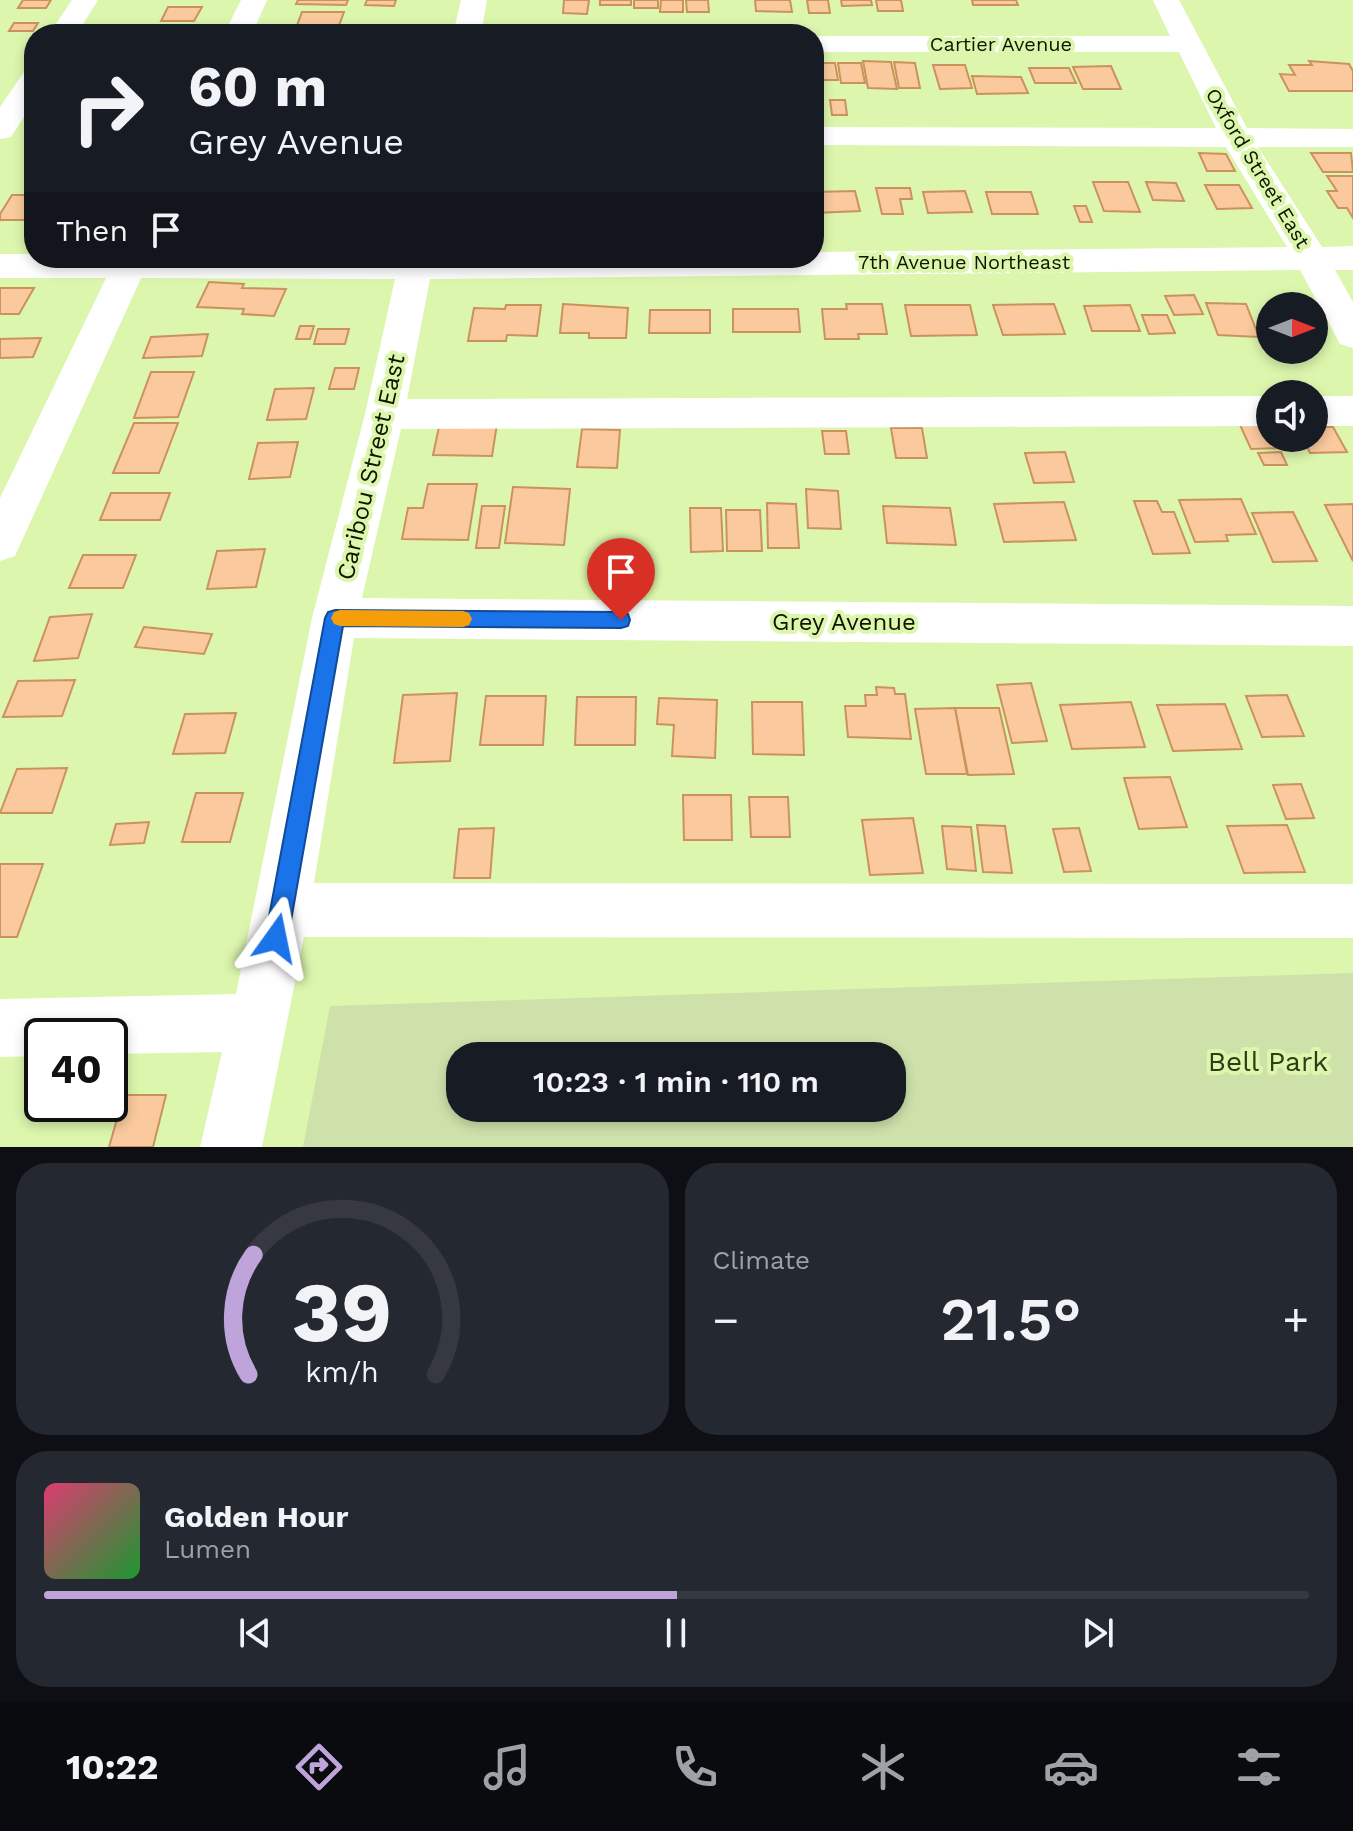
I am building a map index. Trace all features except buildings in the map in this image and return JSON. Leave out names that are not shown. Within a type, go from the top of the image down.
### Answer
[{"type":"street","points":[[69,24],[85,0]]},
{"type":"street","points":[[243,24],[254,0]]},
{"type":"street","points":[[469,24],[474,0]]},
{"type":"street","name":"Oxford Street East","points":[[1166,0],[1237,139],[1312,259],[1353,335]]},
{"type":"street","name":"Cartier Avenue","points":[[824,44],[1188,44]]},
{"type":"street","points":[[0,130],[24,93]]},
{"type":"street","points":[[824,136],[1353,138]]},
{"type":"street","name":"7th Avenue Northeast","points":[[824,261],[1353,258]]},
{"type":"street","name":"7th Avenue Northeast","points":[[0,266],[24,265]]},
{"type":"street","points":[[0,543],[128,268]]},
{"type":"street","name":"Caribou Street East","points":[[231,1147],[282,910],[335,618],[385,414],[415,268]]},
{"type":"street","points":[[385,414],[1256,411]]},
{"type":"street","points":[[1328,411],[1353,411]]},
{"type":"street","name":"Grey Avenue","points":[[335,618],[1353,626]]},
{"type":"street","points":[[282,910],[1353,911]]},
{"type":"street","points":[[0,1028],[258,1022]]},
{"type":"green space","name":"Bell Park","points":[[1353,973],[1353,1147],[303,1147],[330,1006]]},
{"type":"slow traffic","points":[[340,618],[463,619]]},
{"type":"route","points":[[276,938],[335,618],[621,620]]}]
